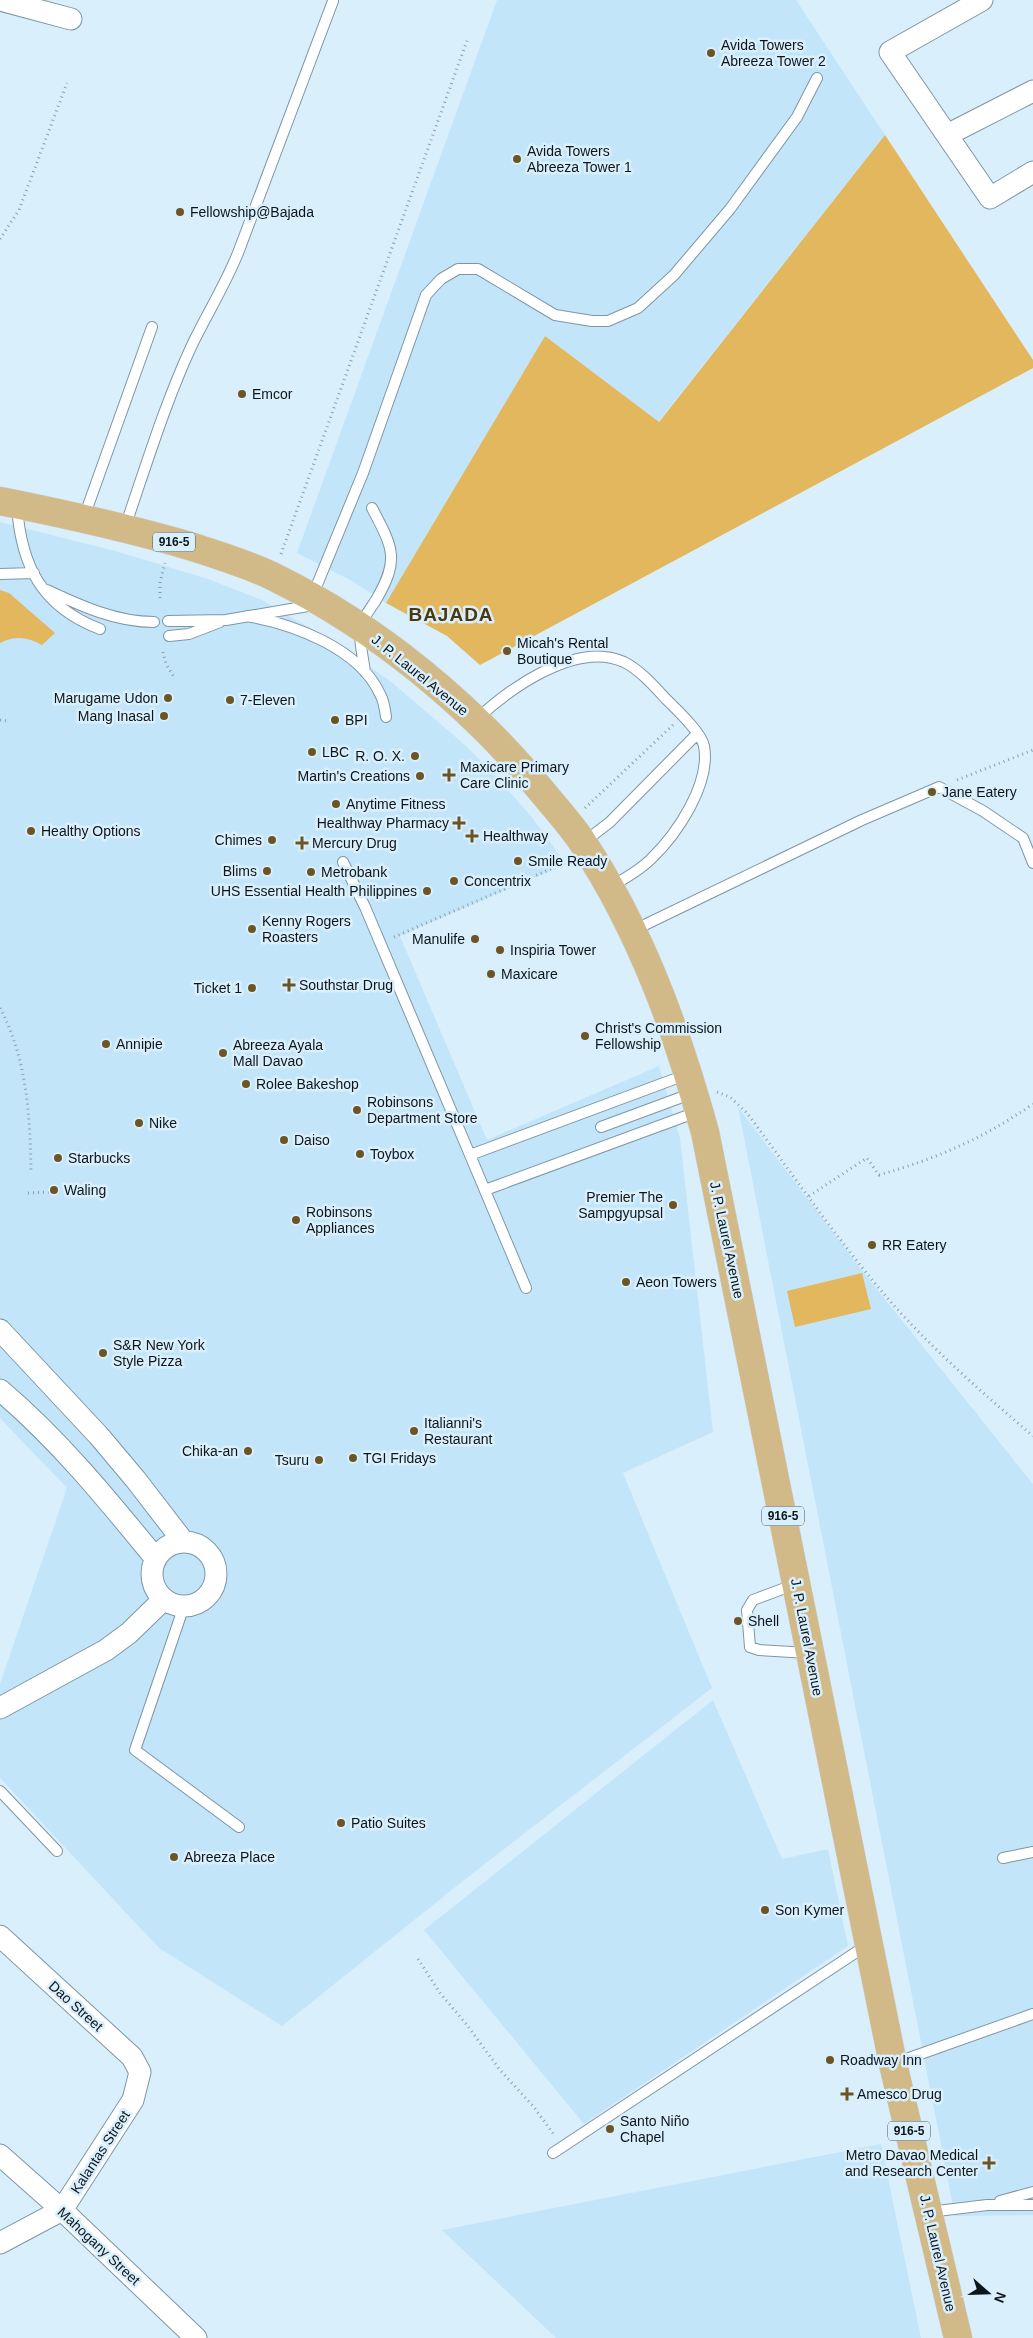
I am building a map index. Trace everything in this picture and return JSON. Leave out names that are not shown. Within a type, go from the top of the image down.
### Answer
[{"type":"main road","name":"J. P. Laurel Avenue","points":[[8,502],[124,528],[233,560],[273,577],[360,627],[444,691],[513,756],[610,888],[651,970],[665,1004],[694,1092],[797,1583],[893,2064],[958,2338]]},
{"type":"street","points":[[0,0],[71,18]]},
{"type":"street","points":[[982,0],[890,52],[990,198],[1033,172]]},
{"type":"street","points":[[947,135],[1033,91]]},
{"type":"street","points":[[0,1330],[99,1436],[183,1541],[200,1546],[207,1551],[215,1567],[216,1575],[210,1592],[203,1600],[184,1606],[173,1604],[164,1599],[157,1591],[153,1581],[152,1570],[156,1559],[167,1547],[183,1541]]},
{"type":"street","points":[[0,1390],[48,1433],[82,1470],[156,1559]]},
{"type":"street","points":[[0,1708],[106,1650],[129,1633],[164,1599]]},
{"type":"street","name":"Dao Street","points":[[0,1936],[132,2057],[140,2072],[139,2082]]},
{"type":"street","name":"Kalantas Street","points":[[0,2243],[62,2210],[127,2112],[139,2082]]},
{"type":"street","name":"Mahogany Street","points":[[0,2155],[62,2210],[196,2338]]},
{"type":"lane","points":[[124,528],[192,344],[226,281],[238,253],[333,0]]},
{"type":"lane","points":[[168,621],[226,620],[316,601],[426,295],[436,284],[458,269],[478,269],[555,315],[592,321],[608,321],[638,308],[674,275],[730,209],[797,117],[817,78]]},
{"type":"lane","points":[[83,519],[152,327]]},
{"type":"lane","points":[[8,502],[24,551],[34,574],[44,588],[65,612],[100,629]]},
{"type":"lane","points":[[365,672],[360,627],[385,585],[392,566],[392,551],[388,536],[372,508]]},
{"type":"lane","points":[[0,574],[34,574]]},
{"type":"lane","points":[[44,588],[114,617],[154,622]]},
{"type":"lane","points":[[247,616],[275,621],[312,636],[349,658],[365,672],[380,694],[386,717]]},
{"type":"lane","points":[[169,636],[189,634],[226,620]]},
{"type":"lane","points":[[476,720],[499,699],[526,682],[556,667],[589,656],[606,657],[624,662],[645,678],[683,716],[704,745],[705,771],[691,806],[664,845],[651,859],[610,888]]},
{"type":"lane","points":[[573,840],[610,822],[697,734]]},
{"type":"lane","points":[[631,931],[862,820],[939,787],[983,810],[1023,838],[1033,864]]},
{"type":"lane","points":[[343,862],[380,943],[526,1288]]},
{"type":"lane","points":[[470,1155],[694,1092]]},
{"type":"lane","points":[[601,1127],[694,1092]]},
{"type":"lane","points":[[484,1190],[694,1092]]},
{"type":"lane","points":[[797,1583],[753,1600],[747,1610],[750,1647],[758,1650],[810,1653]]},
{"type":"lane","points":[[184,1606],[135,1750],[239,1827]]},
{"type":"lane","points":[[0,1791],[57,1851]]},
{"type":"lane","points":[[1003,1858],[1033,1852]]},
{"type":"lane","points":[[552,2153],[870,1944]]},
{"type":"lane","points":[[893,2064],[1033,2014]]},
{"type":"lane","points":[[928,2212],[987,2204],[1033,2192]]},
{"type":"lane","points":[[987,2204],[1033,2205]]},
{"type":"path","points":[[273,577],[468,38]]},
{"type":"path","points":[[0,239],[19,210],[67,83]]},
{"type":"path","points":[[160,598],[160,582],[172,541]]},
{"type":"path","points":[[162,652],[174,678]]},
{"type":"path","points":[[380,943],[569,861],[573,840],[683,716]]},
{"type":"path","points":[[0,720],[8,721]]},
{"type":"path","points":[[939,787],[1033,750]]},
{"type":"path","points":[[0,1008],[12,1030],[25,1078],[31,1172]]},
{"type":"path","points":[[694,1092],[719,1092],[738,1103],[897,1308],[979,1389],[1033,1436]]},
{"type":"path","points":[[809,1196],[867,1158],[879,1175],[912,1166],[938,1157],[985,1135],[1033,1104]]},
{"type":"path","points":[[28,1193],[49,1192]]},
{"type":"path","points":[[418,1959],[440,1994],[467,2025],[500,2070],[533,2106],[562,2146]]},
{"type":"shaded area","points":[[497,0],[796,0],[885,135],[658,422],[545,336],[386,603],[352,581],[297,553]]},
{"type":"shaded area","points":[[885,135],[1033,360],[1033,368],[480,665],[447,636],[386,603],[545,336],[659,422]]},
{"type":"shaded area","points":[[0,522],[115,551],[208,579],[262,600],[343,648],[389,680],[465,745],[531,816],[566,864],[400,936],[487,1140],[659,1066],[680,1138],[713,1432],[623,1473],[712,1688],[468,1877],[282,2026],[159,1948],[0,1778],[0,1684],[67,1488],[0,1418]]},
{"type":"shaded area","points":[[0,590],[9,593],[55,633],[42,645],[32,640],[21,638],[6,640],[0,643]]},
{"type":"shaded area","points":[[738,1107],[860,1268],[1033,1484],[1033,2215],[955,2216]]},
{"type":"shaded area","points":[[862,1273],[871,1309],[795,1327],[787,1291]]},
{"type":"shaded area","points":[[713,1700],[782,1859],[828,1849],[848,1946],[584,2124],[424,1930]]},
{"type":"shaded area","points":[[881,2144],[921,2338],[556,2338],[442,2230]]},
{"type":"place","name":"Avida Towers Abreeza Tower 2","points":[[711,53]]},
{"type":"place","name":"Avida Towers Abreeza Tower 1","points":[[517,159]]},
{"type":"place","name":"Fellowship@Bajada","points":[[180,212]]},
{"type":"place","name":"Emcor","points":[[242,394]]},
{"type":"place","name":"Micah's Rental Boutique","points":[[507,651]]},
{"type":"place","name":"Marugame Udon","points":[[168,698]]},
{"type":"place","name":"7-Eleven","points":[[230,700]]},
{"type":"place","name":"Mang Inasal","points":[[164,716]]},
{"type":"place","name":"BPI","points":[[335,720]]},
{"type":"place","name":"LBC","points":[[312,752]]},
{"type":"place","name":"R. O. X.","points":[[415,756]]},
{"type":"place","name":"Maxicare Primary Care Clinic","points":[[449,775]]},
{"type":"place","name":"Martin's Creations","points":[[420,776]]},
{"type":"place","name":"Jane Eatery","points":[[932,792]]},
{"type":"place","name":"Anytime Fitness","points":[[336,804]]},
{"type":"place","name":"Healthway Pharmacy","points":[[459,823]]},
{"type":"place","name":"Healthy Options","points":[[31,831]]},
{"type":"place","name":"Healthway","points":[[472,836]]},
{"type":"place","name":"Chimes","points":[[272,840]]},
{"type":"place","name":"Mercury Drug","points":[[302,843]]},
{"type":"place","name":"Smile Ready","points":[[518,861]]},
{"type":"place","name":"Blims","points":[[267,871]]},
{"type":"place","name":"Metrobank","points":[[311,872]]},
{"type":"place","name":"Concentrix","points":[[454,881]]},
{"type":"place","name":"UHS Essential Health Philippines","points":[[427,891]]},
{"type":"place","name":"Kenny Rogers Roasters","points":[[252,929]]},
{"type":"place","name":"Manulife","points":[[475,939]]},
{"type":"place","name":"Inspiria Tower","points":[[500,950]]},
{"type":"place","name":"Maxicare","points":[[491,974]]},
{"type":"place","name":"Southstar Drug","points":[[289,985]]},
{"type":"place","name":"Ticket 1","points":[[252,988]]},
{"type":"place","name":"Christ's Commission Fellowship","points":[[585,1036]]},
{"type":"place","name":"Annipie","points":[[106,1044]]},
{"type":"place","name":"Abreeza Ayala Mall Davao","points":[[223,1053]]},
{"type":"place","name":"Rolee Bakeshop","points":[[246,1084]]},
{"type":"place","name":"Robinsons Department Store","points":[[357,1110]]},
{"type":"place","name":"Nike","points":[[139,1123]]},
{"type":"place","name":"Daiso","points":[[284,1140]]},
{"type":"place","name":"Toybox","points":[[360,1154]]},
{"type":"place","name":"Starbucks","points":[[58,1158]]},
{"type":"place","name":"Waling","points":[[54,1190]]},
{"type":"place","name":"Premier The Sampgyupsal","points":[[673,1205]]},
{"type":"place","name":"Robinsons Appliances","points":[[296,1220]]},
{"type":"place","name":"RR Eatery","points":[[872,1245]]},
{"type":"place","name":"Aeon Towers","points":[[626,1282]]},
{"type":"place","name":"S&R New York Style Pizza","points":[[103,1353]]},
{"type":"place","name":"Italianni's Restaurant","points":[[414,1431]]},
{"type":"place","name":"Chika-an","points":[[248,1451]]},
{"type":"place","name":"TGI Fridays","points":[[353,1458]]},
{"type":"place","name":"Tsuru","points":[[319,1460]]},
{"type":"place","name":"Shell","points":[[738,1621]]},
{"type":"place","name":"Patio Suites","points":[[341,1823]]},
{"type":"place","name":"Abreeza Place","points":[[174,1857]]},
{"type":"place","name":"Son Kymer","points":[[765,1910]]},
{"type":"place","name":"Roadway Inn","points":[[830,2060]]},
{"type":"place","name":"Amesco Drug","points":[[847,2094]]},
{"type":"place","name":"Santo Niño Chapel","points":[[610,2129]]},
{"type":"place","name":"Metro Davao Medical and Research Center","points":[[989,2163]]},
{"type":"district","name":"BAJADA","points":[[451,614]]}]
